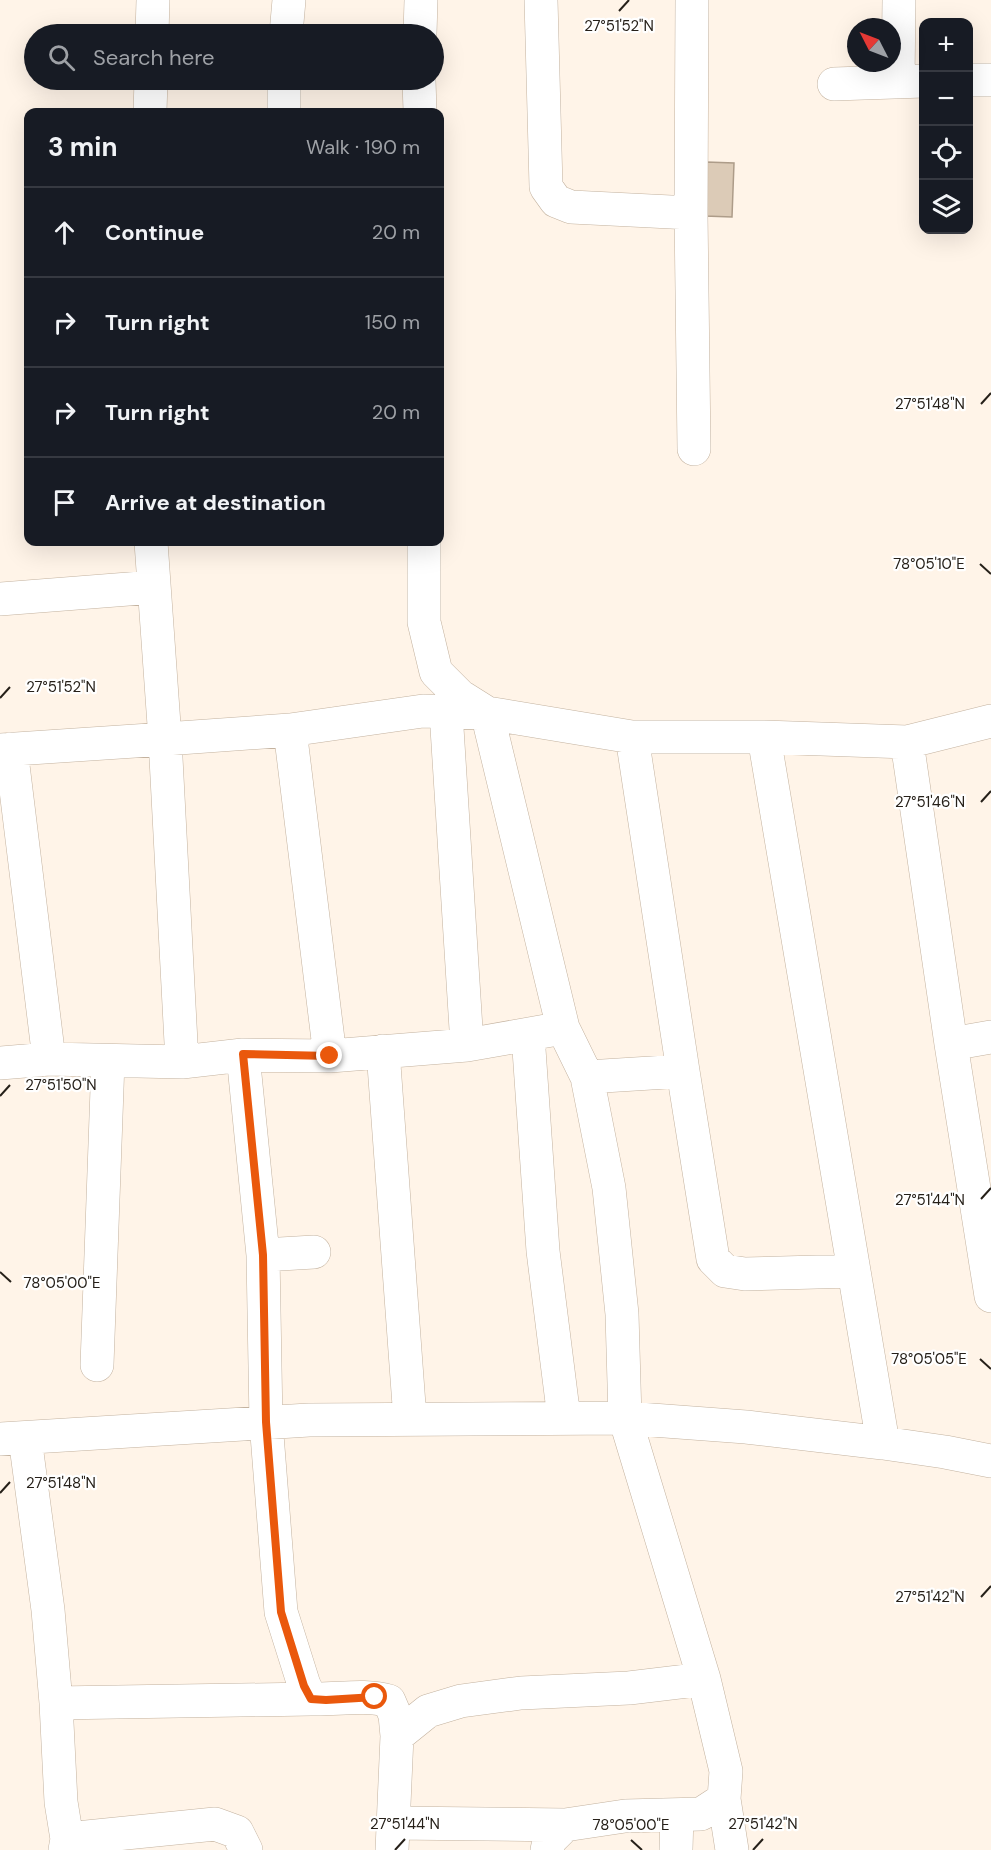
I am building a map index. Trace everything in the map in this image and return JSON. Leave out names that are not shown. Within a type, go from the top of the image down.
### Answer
[{"type":"street","points":[[152,24],[153,0]]},
{"type":"street","points":[[287,24],[288,0]]},
{"type":"street","points":[[420,24],[421,0]]},
{"type":"street","points":[[541,0],[546,187],[556,201],[571,207],[691,213]]},
{"type":"street","points":[[692,0],[691,213],[694,450]]},
{"type":"street","points":[[834,84],[911,82],[899,0]]},
{"type":"street","points":[[973,80],[991,80]]},
{"type":"street","points":[[150,108],[151,90]]},
{"type":"street","points":[[284,90],[284,108]]},
{"type":"street","points":[[419,90],[420,108]]},
{"type":"street","points":[[151,546],[165,739],[182,1062]]},
{"type":"street","points":[[424,546],[424,622],[436,672],[434,711],[467,1046]]},
{"type":"street","points":[[0,598],[154,587]]},
{"type":"street","points":[[436,672],[460,696],[487,714],[563,1028],[587,1077],[609,1188],[622,1314],[625,1418],[704,1679],[726,1771],[724,1799],[732,1850]]},
{"type":"street","points":[[49,1059],[6,749],[290,730],[434,711],[487,714],[632,737],[764,737],[907,742],[991,721]]},
{"type":"street","points":[[290,730],[330,1056]]},
{"type":"street","points":[[632,737],[682,1071],[713,1259],[725,1271],[744,1274],[854,1271]]},
{"type":"street","points":[[764,737],[884,1443]]},
{"type":"street","points":[[907,742],[951,1044],[978,1127],[991,1296]]},
{"type":"street","points":[[0,1063],[49,1059],[182,1062],[243,1054],[330,1056],[467,1046],[563,1028]]},
{"type":"street","points":[[528,1035],[543,1251],[564,1418]]},
{"type":"street","points":[[951,1044],[991,1037]]},
{"type":"street","points":[[383,1051],[410,1419]]},
{"type":"street","points":[[243,1054],[263,1255],[266,1422],[281,1612],[304,1686],[311,1699]]},
{"type":"street","points":[[97,1365],[108,1061]]},
{"type":"street","points":[[587,1077],[682,1071]]},
{"type":"street","points":[[263,1255],[314,1252]]},
{"type":"street","points":[[246,1850],[237,1832],[215,1824],[66,1844],[48,1610],[12,1439],[309,1420],[625,1418],[746,1426],[884,1443],[991,1461]]},
{"type":"street","points":[[397,1736],[428,1712],[461,1701],[521,1693],[629,1688],[704,1679]]},
{"type":"street","points":[[56,1703],[326,1700],[375,1697],[389,1701],[397,1736],[393,1836],[556,1837],[625,1816],[701,1814],[724,1799]]},
{"type":"street","points":[[676,1850],[677,1815]]},
{"type":"building","points":[[706,162],[734,163],[732,217],[705,216]]},
{"type":"route","points":[[330,1056],[243,1054],[263,1255],[266,1422],[281,1612],[304,1686],[311,1699],[375,1697]]}]
